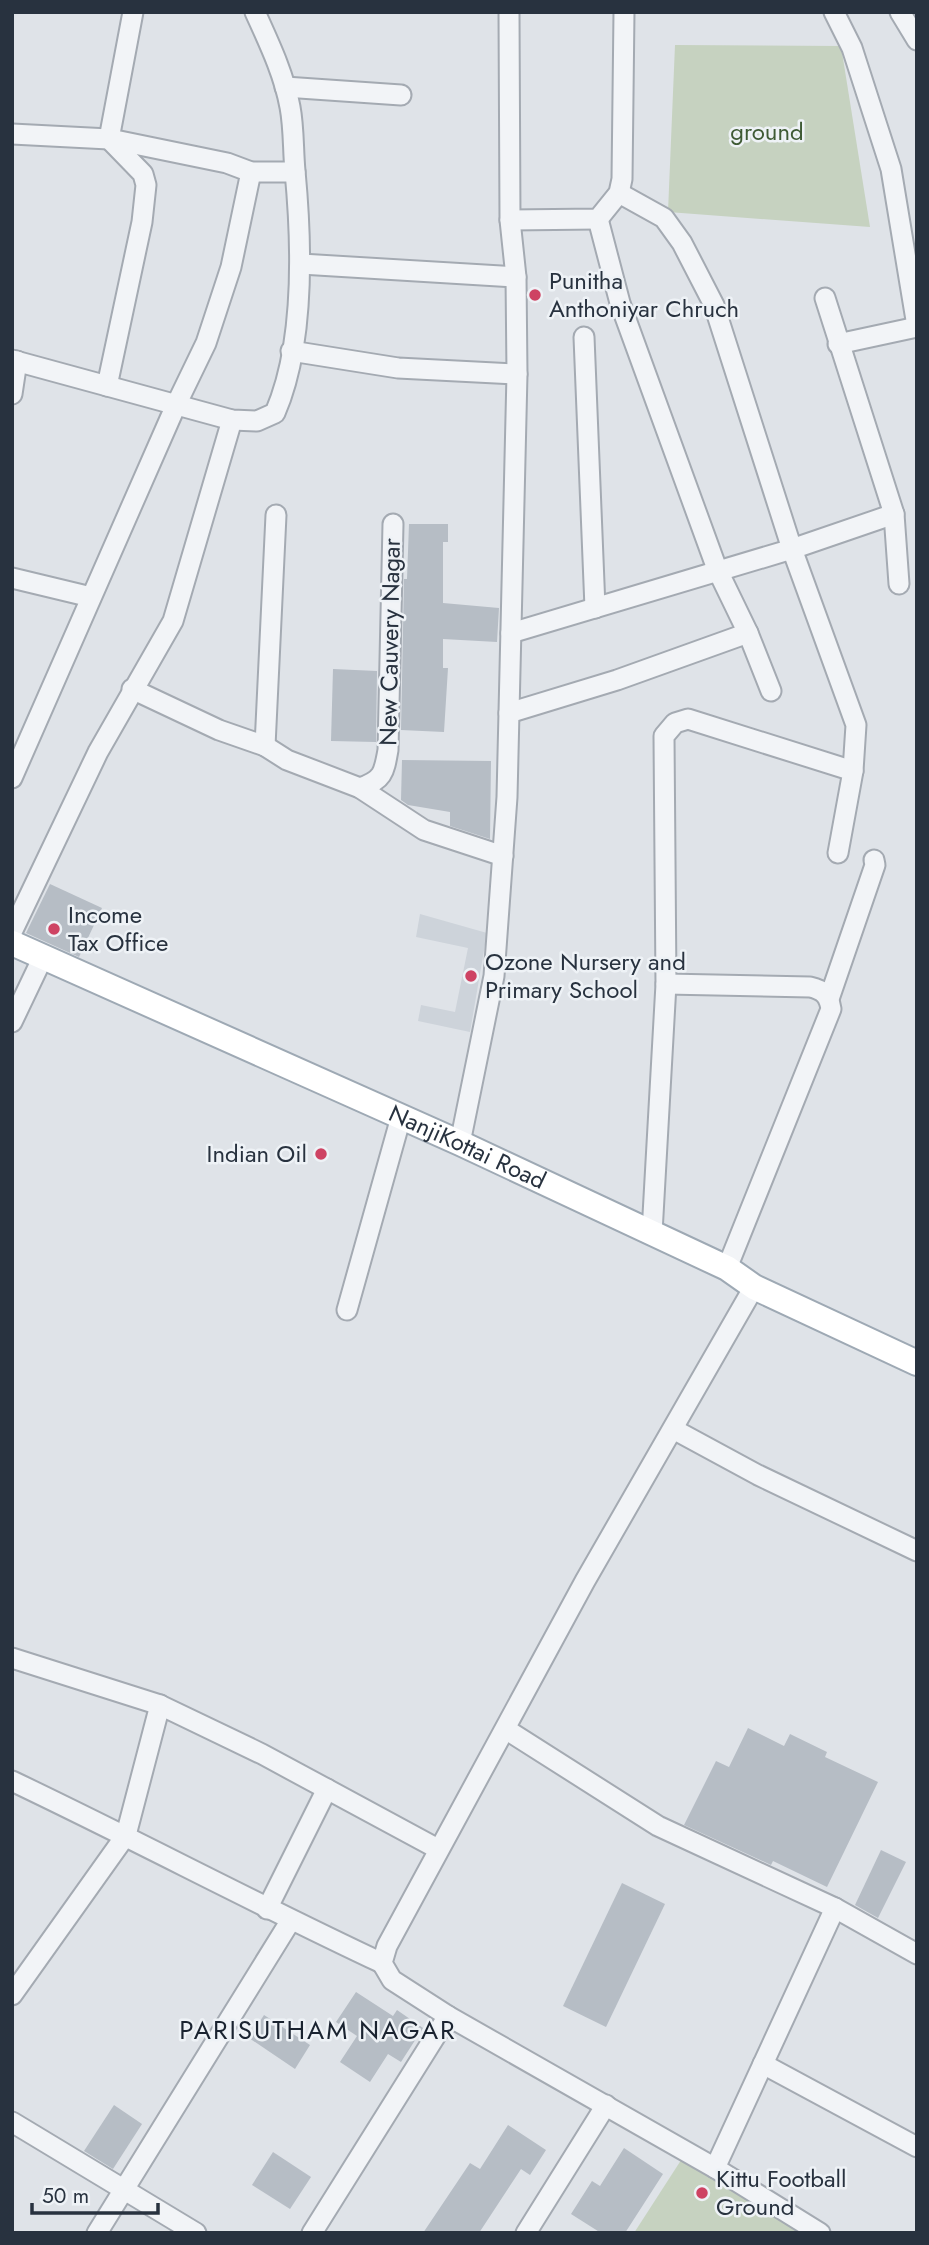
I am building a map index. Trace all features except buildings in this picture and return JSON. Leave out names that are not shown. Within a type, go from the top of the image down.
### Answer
[{"type":"main road","name":"NanjiKottai Road","points":[[12,943],[460,1143],[727,1268],[754,1287],[917,1363]]},
{"type":"street","points":[[108,139],[133,12]]},
{"type":"street","points":[[12,394],[15,360],[232,420],[257,421],[275,413],[285,390],[291,351],[301,264],[300,202],[290,107],[278,62],[255,12]]},
{"type":"street","points":[[460,1143],[494,976],[503,856],[517,374],[516,277],[510,220],[509,12]]},
{"type":"street","points":[[598,219],[619,193],[624,12]]},
{"type":"street","points":[[834,12],[852,48],[891,169],[917,326],[838,344]]},
{"type":"street","points":[[901,12],[917,40]]},
{"type":"street","points":[[285,87],[401,95]]},
{"type":"street","points":[[12,134],[108,139],[227,163],[251,172],[295,172]]},
{"type":"street","points":[[106,386],[142,222],[146,186],[143,174],[108,139]]},
{"type":"street","points":[[12,778],[176,404],[206,343],[231,267],[251,172]]},
{"type":"street","points":[[619,193],[664,218],[682,243],[714,304],[792,549],[856,725],[853,771],[838,853]]},
{"type":"street","points":[[510,220],[598,219]]},
{"type":"street","points":[[598,219],[620,303],[717,569],[748,633],[771,691]]},
{"type":"street","points":[[301,264],[516,277]]},
{"type":"street","points":[[825,298],[894,514],[899,584]]},
{"type":"street","points":[[584,337],[595,608]]},
{"type":"street","points":[[291,351],[398,368],[517,374]]},
{"type":"street","points":[[12,932],[98,752],[173,621],[232,420]]},
{"type":"street","points":[[511,633],[717,569],[792,549],[894,514]]},
{"type":"street","points":[[265,746],[276,515]]},
{"type":"street","name":"New Cauvery Nagar","points":[[360,788],[376,783],[385,770],[388,750],[393,524]]},
{"type":"street","points":[[12,578],[91,597]]},
{"type":"street","points":[[509,713],[617,680],[748,633]]},
{"type":"street","points":[[132,689],[219,730],[265,746],[288,760],[360,788],[424,830],[503,856]]},
{"type":"street","points":[[652,1233],[666,984],[664,736],[675,723],[688,719],[853,771]]},
{"type":"street","points":[[829,999],[876,865],[874,860]]},
{"type":"street","points":[[12,1022],[43,957]]},
{"type":"street","points":[[666,984],[810,987],[821,989],[829,999],[831,1009],[727,1268]]},
{"type":"street","points":[[347,1310],[401,1117]]},
{"type":"street","points":[[382,1963],[387,1946],[438,1849],[507,1730],[584,1581],[754,1287]]},
{"type":"street","points":[[673,1429],[758,1475],[917,1551]]},
{"type":"street","points":[[12,1658],[160,1705],[327,1789],[438,1849]]},
{"type":"street","points":[[12,1995],[126,1835],[160,1705]]},
{"type":"street","points":[[507,1730],[658,1826],[835,1908],[917,1954]]},
{"type":"street","points":[[12,1781],[126,1835],[267,1909],[382,1963],[392,1980],[448,2016],[715,2168],[820,2233]]},
{"type":"street","points":[[267,1909],[327,1789]]},
{"type":"street","points":[[715,2168],[835,1908]]},
{"type":"street","points":[[97,2233],[291,1920]]},
{"type":"street","points":[[312,2233],[448,2016]]},
{"type":"street","points":[[763,2064],[917,2147]]},
{"type":"street","points":[[526,2233],[606,2105]]},
{"type":"street","points":[[12,2122],[127,2188],[196,2233]]},
{"type":"shaded area","name":"Ozone Nursery and Primary School","points":[[420,914],[487,933],[470,1032],[418,1021],[421,1005],[455,1012],[468,948],[416,937]]},
{"type":"green space","name":"ground","points":[[675,45],[841,46],[870,227],[668,212]]},
{"type":"green space","name":"Kittu Football Ground","points":[[685,2154],[804,2233],[634,2233]]},
{"type":"place","name":"Punitha Anthoniyar Chruch","points":[[535,295]]},
{"type":"place","name":"Income Tax Office","points":[[54,929]]},
{"type":"place","name":"Ozone Nursery and Primary School","points":[[471,976]]},
{"type":"place","name":"Indian Oil","points":[[321,1154]]},
{"type":"place","name":"Kittu Football Ground","points":[[702,2193]]},
{"type":"district","name":"PARISUTHAM NAGAR","points":[[318,2030]]}]
